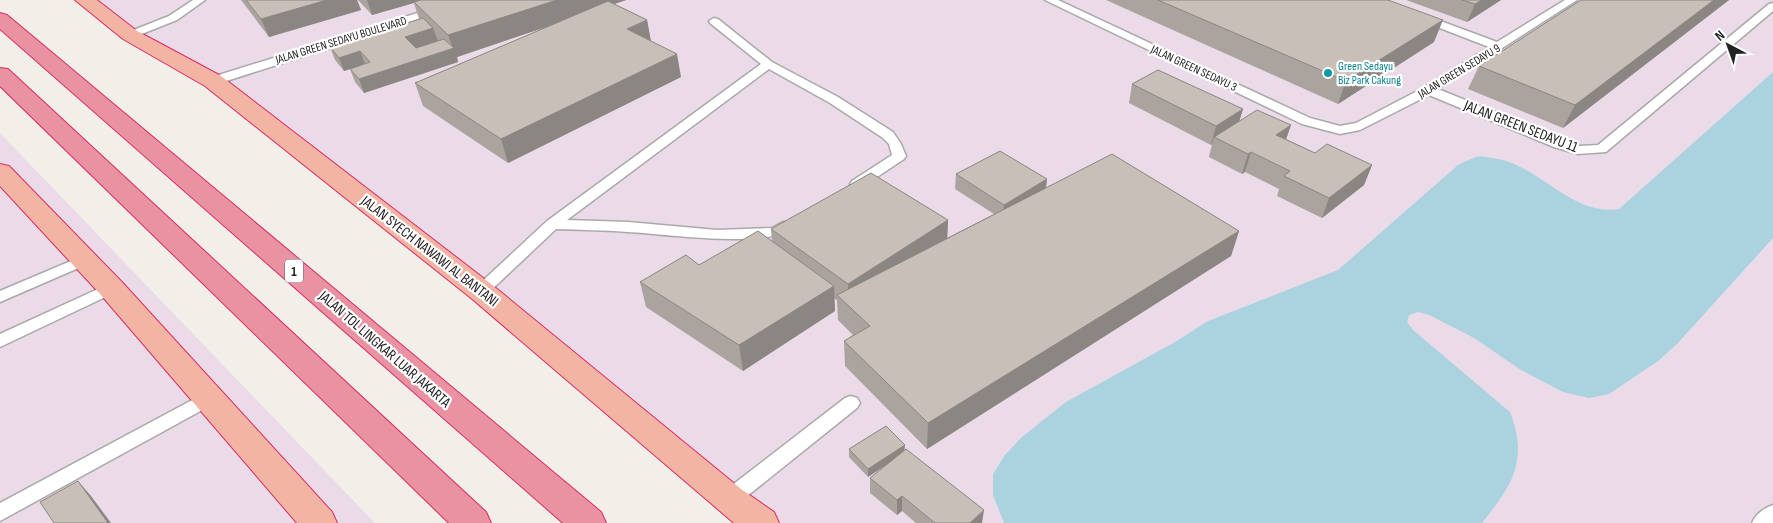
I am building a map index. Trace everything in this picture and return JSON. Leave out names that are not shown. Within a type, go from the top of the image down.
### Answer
[{"type":"highway","name":"JALAN SYECH NAWAWI AL BANTANI","points":[[85,0],[130,35],[212,81],[481,291],[729,499],[761,523]]},
{"type":"highway","name":"JALAN TOL LINGKAR LUAR JAKARTA","points":[[0,18],[588,523]]},
{"type":"highway","points":[[0,74],[473,523]]},
{"type":"highway","points":[[0,171],[111,288],[319,523]]},
{"type":"lane","points":[[130,35],[173,18],[200,0]]},
{"type":"lane","name":"JALAN GREEN SEDAYU BOULEVARD","points":[[212,81],[470,0]]},
{"type":"lane","name":"JALAN GREEN SEDAYU 3","points":[[1050,0],[1306,121],[1340,130]]},
{"type":"lane","name":"JALAN GREEN SEDAYU 9","points":[[1340,130],[1360,126],[1429,90],[1572,0]]},
{"type":"lane","name":"JALAN GREEN SEDAYU 11","points":[[1429,90],[1559,144],[1578,150],[1601,149],[1773,6]]},
{"type":"lane","points":[[1410,13],[1499,47]]},
{"type":"lane","points":[[714,21],[768,64],[834,100],[888,136],[895,144],[899,156],[846,191]]},
{"type":"lane","points":[[481,291],[552,224],[768,64]]},
{"type":"lane","points":[[552,224],[628,227],[716,234],[775,232],[800,219]]},
{"type":"lane","points":[[0,297],[85,260]]},
{"type":"lane","points":[[0,341],[111,288]]},
{"type":"lane","points":[[0,512],[209,398]]},
{"type":"lane","points":[[729,499],[851,403]]},
{"type":"lane","points":[[1762,523],[1773,513]]},
{"type":"shaded area","points":[[92,0],[1773,0],[1773,523],[768,523],[213,81]]},
{"type":"shaded area","points":[[0,133],[375,523],[0,523]]},
{"type":"water","points":[[1773,72],[1773,238],[1677,344],[1658,361],[1609,394],[1589,398],[1563,392],[1521,370],[1474,338],[1429,315],[1418,312],[1409,315],[1407,322],[1413,330],[1510,412],[1518,444],[1514,472],[1502,497],[1482,523],[1004,523],[993,495],[993,474],[1005,455],[1022,437],[1066,402],[1175,342],[1208,321],[1338,270],[1458,165],[1480,157],[1509,162],[1525,169],[1585,205],[1601,209],[1619,209]]},
{"type":"building","points":[[246,0],[327,0],[261,19]]},
{"type":"building","points":[[421,0],[557,0],[448,35],[414,2]]},
{"type":"building","name":"Green Sedayu Biz Park Cakung","points":[[1158,0],[1388,0],[1443,20],[1346,81]]},
{"type":"building","points":[[1462,0],[1482,0],[1475,4]]},
{"type":"building","points":[[1581,0],[1714,0],[1575,105],[1479,66]]},
{"type":"building","points":[[608,1],[647,20],[627,29],[677,54],[501,139],[415,83]]},
{"type":"building","points":[[423,18],[433,28],[405,37],[416,48],[444,39],[454,48],[359,79],[350,69],[370,62],[360,51],[339,58],[330,47]]},
{"type":"building","points":[[1158,70],[1243,109],[1216,126],[1132,84]]},
{"type":"building","points":[[1257,110],[1291,125],[1276,135],[1315,153],[1327,144],[1372,165],[1329,198],[1284,176],[1290,171],[1251,152],[1248,154],[1214,137]]},
{"type":"building","points":[[1000,151],[1047,179],[1004,205],[956,174]]},
{"type":"building","points":[[1112,154],[1239,231],[928,423],[844,341],[870,326],[837,295]]},
{"type":"building","points":[[871,173],[948,220],[848,284],[771,229]]},
{"type":"building","points":[[758,231],[834,286],[739,345],[640,282],[686,255],[699,265]]},
{"type":"building","points":[[886,426],[905,445],[868,469],[849,449]]},
{"type":"building","points":[[906,449],[984,510],[970,523],[935,523],[902,496],[897,500],[870,478]]},
{"type":"building","points":[[78,481],[108,523],[54,523],[40,502]]},
{"type":"place","name":"Green Sedayu Biz Park Cakung","points":[[1328,73]]}]
